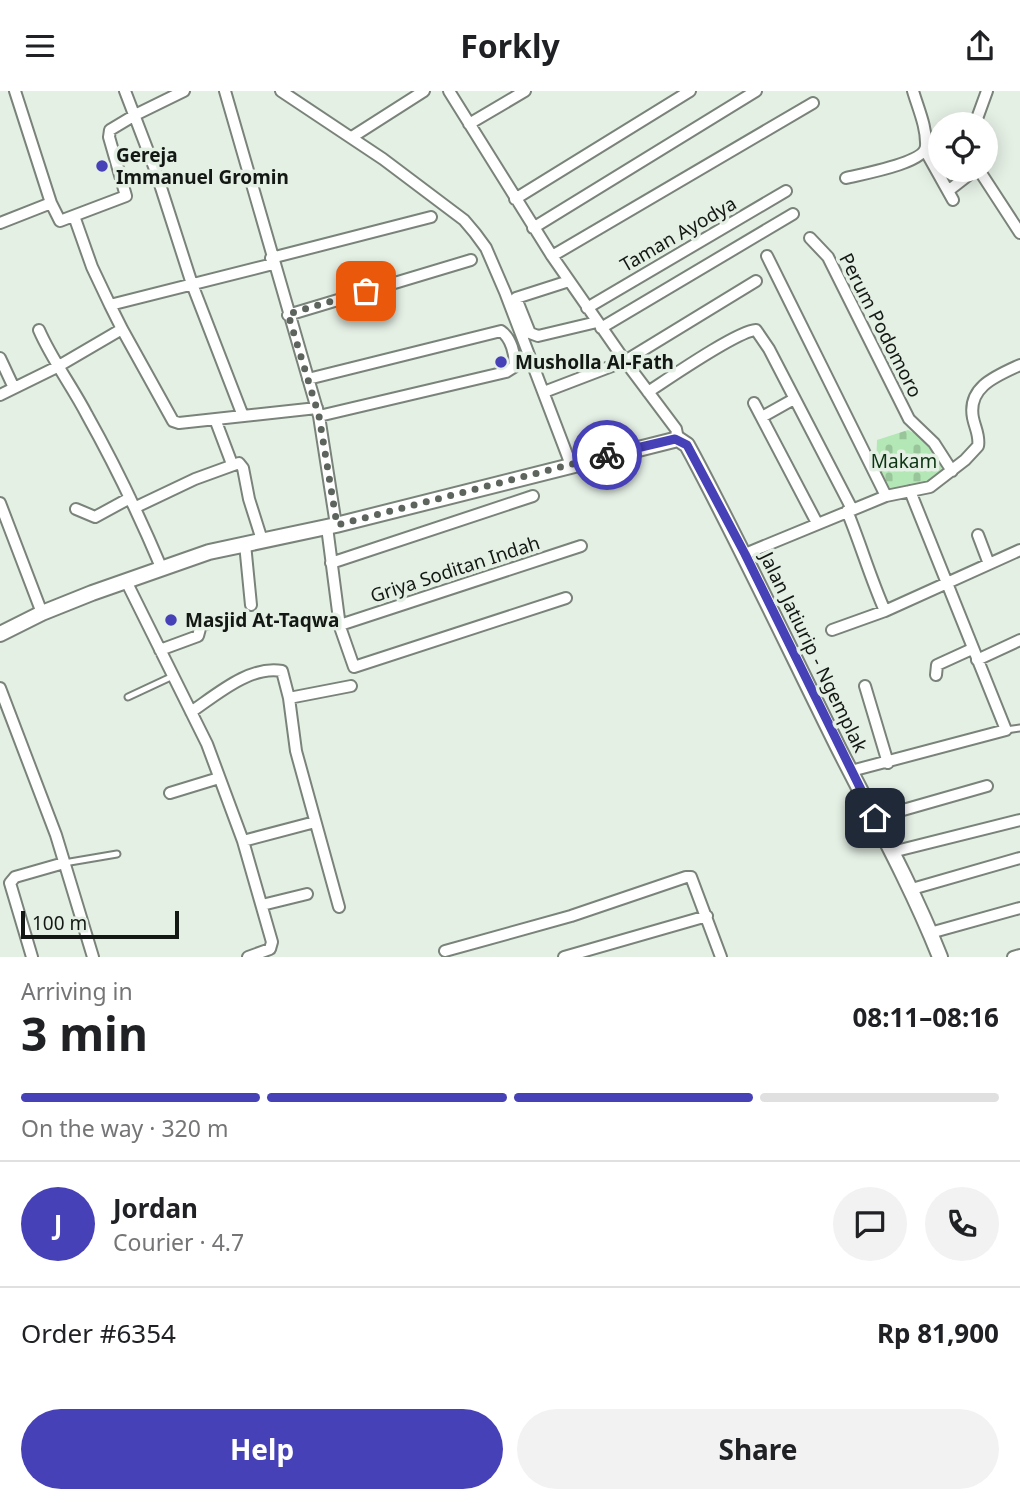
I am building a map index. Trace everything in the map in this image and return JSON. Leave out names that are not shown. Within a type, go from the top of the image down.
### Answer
[{"type":"street","points":[[15,91],[58,220],[126,195],[108,133],[135,115],[184,91]]},
{"type":"street","points":[[125,91],[192,283],[243,416]]},
{"type":"street","points":[[225,91],[272,261],[318,412],[332,526],[331,563],[340,625],[354,667],[566,598]]},
{"type":"street","points":[[281,91],[352,137],[464,220],[475,233],[486,248],[544,391],[563,467]]},
{"type":"street","points":[[352,137],[424,91]]},
{"type":"street","points":[[0,634],[42,613],[161,567],[209,552],[332,526],[678,439],[676,429],[599,325],[533,228],[450,91]]},
{"type":"street","points":[[469,124],[525,91]]},
{"type":"street","points":[[515,199],[690,91]]},
{"type":"street","points":[[533,228],[756,91]]},
{"type":"street","points":[[913,91],[928,155]]},
{"type":"street","points":[[980,112],[988,91]]},
{"type":"street","points":[[552,256],[813,103]]},
{"type":"street","points":[[846,178],[912,160],[925,150]]},
{"type":"street","points":[[943,182],[951,196],[965,182]]},
{"type":"street","points":[[985,182],[1020,233]]},
{"type":"street","name":"Taman Ayodya","points":[[587,308],[786,191]]},
{"type":"street","points":[[0,223],[51,202]]},
{"type":"street","points":[[569,281],[516,298],[530,333],[538,336],[599,325],[793,214]]},
{"type":"street","points":[[74,216],[92,267],[122,329],[173,421],[179,423],[318,412],[506,372],[514,367],[516,358],[507,335],[501,331],[308,379]]},
{"type":"street","points":[[110,305],[430,217]]},
{"type":"street","name":"Perum Podomoro","points":[[810,238],[828,257],[909,419],[934,443],[952,471]]},
{"type":"street","points":[[767,256],[886,496]]},
{"type":"street","points":[[288,314],[471,260]]},
{"type":"street","points":[[544,391],[625,361],[756,281]]},
{"type":"street","points":[[0,395],[57,367],[122,329]]},
{"type":"street","points":[[39,330],[133,502],[161,567]]},
{"type":"street","points":[[648,392],[749,331],[756,330],[765,341],[850,510],[866,555],[866,568],[885,611]]},
{"type":"street","points":[[0,358],[14,388]]},
{"type":"street","points":[[745,554],[886,496],[930,487],[952,471],[978,446],[972,414],[976,393],[986,383],[1020,365]]},
{"type":"street","points":[[762,417],[794,399]]},
{"type":"street","points":[[754,403],[817,523]]},
{"type":"street","points":[[215,419],[232,464]]},
{"type":"street","name":"Jalan Jatiurip - Ngemplak","points":[[678,439],[687,445],[694,456],[745,554],[912,889],[940,957]]},
{"type":"street","points":[[76,509],[95,517],[239,463],[243,468],[262,540]]},
{"type":"street","points":[[851,771],[1006,730],[910,491]]},
{"type":"street","points":[[331,563],[533,496]]},
{"type":"street","points":[[0,503],[42,613]]},
{"type":"street","points":[[978,535],[989,564]]},
{"type":"street","points":[[245,544],[251,604]]},
{"type":"street","name":"Griya Soditan Indah","points":[[340,625],[581,546]]},
{"type":"street","points":[[832,630],[885,611],[1020,550]]},
{"type":"street","points":[[126,581],[191,712],[243,841],[272,942],[270,949],[248,957]]},
{"type":"street","points":[[160,650],[198,636],[202,624],[222,620]]},
{"type":"street","points":[[977,660],[1020,640]]},
{"type":"street","points":[[936,675],[937,665],[972,649]]},
{"type":"street","points":[[191,712],[230,686],[260,672],[282,671],[289,698],[296,751],[340,907]]},
{"type":"street","points":[[289,698],[351,686]]},
{"type":"street","points":[[865,687],[888,763]]},
{"type":"street","points":[[0,688],[56,835],[93,957]]},
{"type":"street","points":[[170,793],[219,778]]},
{"type":"street","points":[[875,818],[987,786]]},
{"type":"street","points":[[892,852],[1020,820]]},
{"type":"street","points":[[243,841],[315,822]]},
{"type":"street","points":[[912,889],[1020,858]]},
{"type":"street","points":[[32,957],[10,883],[15,877],[64,863]]},
{"type":"street","points":[[445,951],[571,916],[691,877],[721,957]]},
{"type":"street","points":[[262,905],[307,894]]},
{"type":"street","points":[[930,933],[1020,908]]},
{"type":"street","points":[[564,957],[584,954],[707,916]]},
{"type":"street","points":[[1013,957],[1020,955]]},
{"type":"lane","points":[[128,697],[173,676]]},
{"type":"lane","points":[[1006,730],[1020,728]]},
{"type":"lane","points":[[64,863],[117,853]]},
{"type":"green space","name":"Makam","points":[[908,430],[930,447],[943,472],[917,486],[888,489],[876,467],[877,440]]},
{"type":"way so far","points":[[366,291],[288,314],[319,416],[337,525],[607,455]]},
{"type":"place","name":"Gereja Immanuel Gromin","points":[[102,166]]},
{"type":"place","name":"Musholla Al-Fath","points":[[501,362]]},
{"type":"place","name":"Masjid At-Taqwa","points":[[171,620]]},
{"type":"route","points":[[607,455],[675,439],[687,445],[745,554],[875,818]]}]
